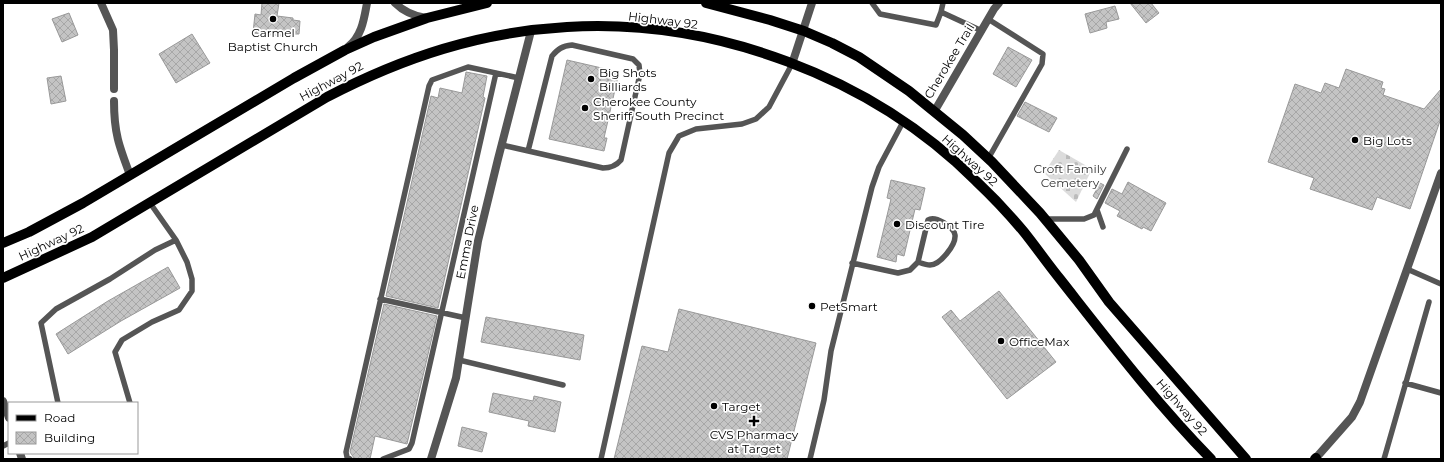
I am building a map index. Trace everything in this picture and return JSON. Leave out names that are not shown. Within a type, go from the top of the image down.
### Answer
[{"type":"main road","name":"Highway 92","points":[[3,243],[55,218],[307,70],[345,50],[374,37],[427,18],[487,3]]},
{"type":"main road","name":"Highway 92","points":[[706,3],[716,4],[770,20],[804,31],[832,43],[859,57],[909,91],[963,135],[1017,187],[1045,219],[1109,302],[1246,459]]},
{"type":"main road","name":"Highway 92","points":[[3,278],[92,237],[301,112],[355,82],[386,68],[459,44],[531,31],[566,27],[600,26],[668,32],[730,44],[792,64],[843,86],[869,100],[903,122],[942,151],[976,180],[1024,232],[1082,307],[1152,393],[1211,459]]},
{"type":"street","points":[[101,3],[113,30],[114,89]]},
{"type":"street","points":[[345,50],[355,41],[360,32],[367,3]]},
{"type":"street","points":[[395,3],[410,14],[427,18]]},
{"type":"street","points":[[792,64],[812,3]]},
{"type":"street","name":"Cherokee Trail","points":[[934,112],[988,19],[999,3]]},
{"type":"street","name":"Emma Drive","points":[[431,459],[450,397],[459,360],[478,242],[531,31]]},
{"type":"street","points":[[114,101],[114,122],[116,135],[130,175]]},
{"type":"street","points":[[1315,459],[1357,410],[1441,173]]},
{"type":"street","points":[[3,401],[8,415]]},
{"type":"lane","points":[[872,3],[880,14],[936,26],[943,3]]},
{"type":"lane","points":[[941,12],[982,31]]},
{"type":"lane","points":[[988,19],[1043,54],[1042,64],[988,159]]},
{"type":"lane","points":[[502,145],[528,151],[603,168],[610,168],[616,165],[621,160],[640,74],[639,65],[633,59],[572,45],[563,46],[557,50],[552,56],[528,151]]},
{"type":"lane","points":[[600,459],[669,153],[679,136],[696,128],[742,124],[756,119],[769,107],[792,64]]},
{"type":"lane","points":[[350,459],[347,457],[346,452],[429,86],[432,80],[468,67],[519,78]]},
{"type":"lane","points":[[383,459],[410,449],[412,443],[496,73]]},
{"type":"lane","points":[[810,459],[824,400],[831,352],[872,187],[879,167],[903,122]]},
{"type":"lane","points":[[1045,219],[1084,219],[1094,216],[1127,149]]},
{"type":"lane","points":[[130,402],[115,352],[122,340],[152,322],[179,310],[192,291],[192,279],[187,262],[176,240],[150,203]]},
{"type":"lane","points":[[1096,210],[1103,227]]},
{"type":"lane","points":[[852,263],[898,273],[910,270],[918,262],[928,220],[931,218],[936,218],[944,222],[954,232],[955,236],[954,241],[944,257],[938,263],[929,265],[918,262]]},
{"type":"lane","points":[[58,402],[40,323],[56,309],[110,279],[155,250],[176,240]]},
{"type":"lane","points":[[1407,270],[1441,284]]},
{"type":"lane","points":[[380,299],[466,318]]},
{"type":"lane","points":[[1384,459],[1429,302]]},
{"type":"lane","points":[[459,360],[563,385]]},
{"type":"lane","points":[[1405,383],[1441,393]]},
{"type":"green space","name":"Croft Family Cemetery","points":[[1059,150],[1092,169],[1076,202],[1044,173]]},
{"type":"building","name":"Carmel Baptist Church","points":[[262,3],[279,3],[277,16],[293,18],[293,20],[300,21],[299,34],[292,34],[292,37],[253,33],[255,14],[261,15]]},
{"type":"building","points":[[1130,3],[1151,3],[1159,13],[1146,23]]},
{"type":"building","points":[[1115,6],[1119,19],[1106,22],[1107,28],[1090,33],[1085,14]]},
{"type":"building","points":[[69,13],[78,35],[62,42],[52,19]]},
{"type":"building","points":[[192,34],[210,63],[176,83],[159,54]]},
{"type":"building","points":[[1008,47],[1032,60],[1016,87],[993,74]]},
{"type":"building","points":[[567,60],[619,72],[604,138],[607,138],[604,151],[549,139]]},
{"type":"building","name":"Big Lots","points":[[1346,69],[1383,82],[1381,88],[1385,89],[1383,95],[1424,109],[1441,89],[1441,118],[1410,209],[1377,197],[1372,210],[1310,189],[1314,178],[1268,162],[1295,84],[1321,93],[1325,83],[1339,88]]},
{"type":"building","points":[[466,72],[487,76],[483,97],[485,98],[438,308],[386,296],[431,96],[438,98],[440,88],[462,93]]},
{"type":"building","points":[[61,76],[66,101],[51,104],[47,78]]},
{"type":"building","points":[[1025,102],[1057,118],[1049,132],[1017,116]]},
{"type":"building","points":[[891,180],[925,188],[920,210],[915,209],[904,256],[897,254],[896,262],[877,257],[891,199],[887,198]]},
{"type":"building","points":[[1128,182],[1166,203],[1151,231],[1143,227],[1142,229],[1117,216],[1120,211],[1105,203],[1112,189],[1122,194]]},
{"type":"building","points":[[1100,183],[1104,185],[1097,199],[1093,196]]},
{"type":"building","points":[[168,267],[180,288],[121,321],[68,354],[56,334],[108,301]]},
{"type":"building","name":"OfficeMax","points":[[999,291],[1056,362],[1007,399],[942,317],[951,310],[960,321]]},
{"type":"building","points":[[384,304],[437,316],[407,444],[375,436],[370,459],[359,459],[354,458],[350,452]]},
{"type":"building","name":"Target","points":[[679,309],[816,343],[787,459],[614,459],[642,346],[668,352]]},
{"type":"building","points":[[486,317],[584,335],[580,360],[481,342]]},
{"type":"building","points":[[493,393],[533,401],[534,396],[561,402],[555,432],[528,426],[529,421],[489,412]]},
{"type":"building","points":[[462,427],[487,433],[482,452],[458,446]]},
{"type":"place","name":"Carmel Baptist Church","points":[[273,19]]},
{"type":"place","name":"Big Shots Billiards","points":[[591,79]]},
{"type":"place","name":"Cherokee County Sheriff South Precinct","points":[[585,108]]},
{"type":"place","name":"Big Lots","points":[[1355,140]]},
{"type":"place","name":"Discount Tire","points":[[897,224]]},
{"type":"place","name":"PetSmart","points":[[812,306]]},
{"type":"place","name":"OfficeMax","points":[[1001,341]]},
{"type":"place","name":"Target","points":[[714,406]]},
{"type":"place","name":"CVS Pharmacy at Target","points":[[754,421]]}]
